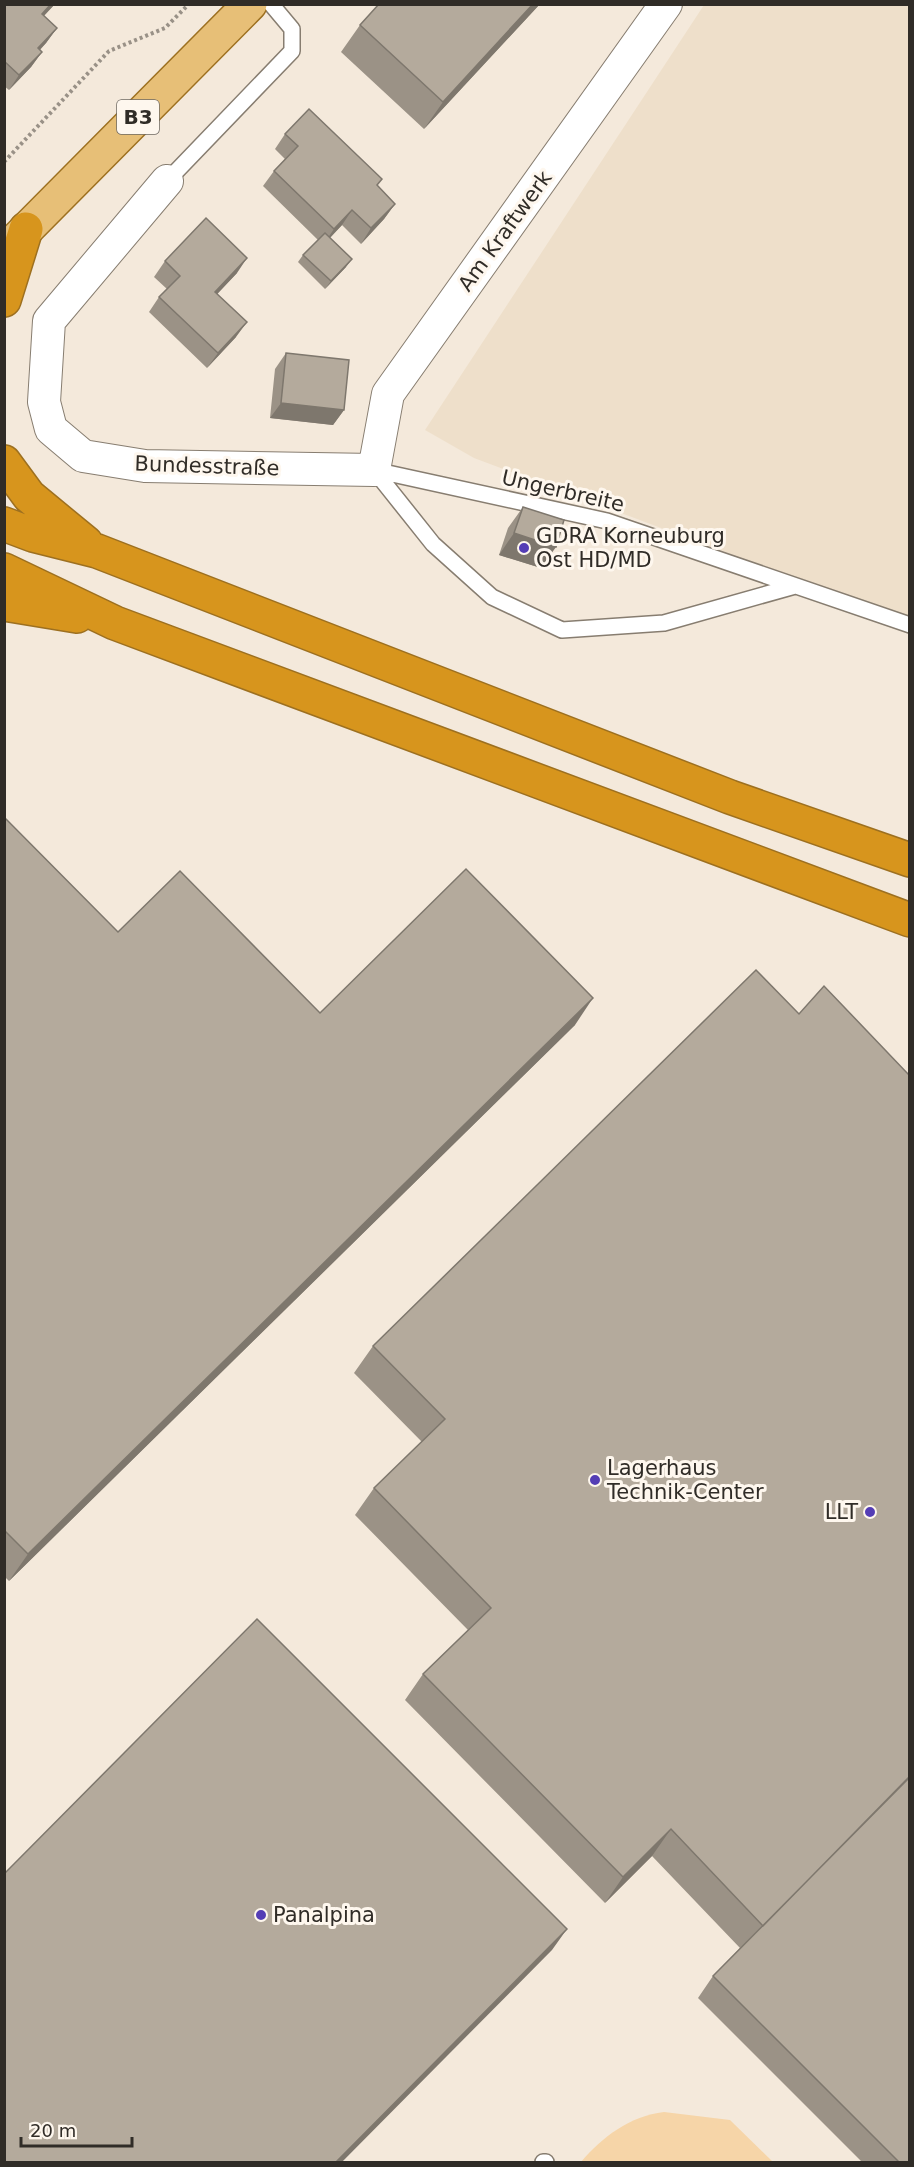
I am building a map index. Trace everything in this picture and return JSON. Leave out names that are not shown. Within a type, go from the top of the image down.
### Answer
[{"type":"highway","points":[[4,300],[15,240]]},
{"type":"highway","points":[[4,462],[29,496],[52,518],[97,551]]},
{"type":"highway","points":[[4,524],[97,551],[730,797],[909,860]]},
{"type":"highway","points":[[4,570],[115,623],[421,740],[909,920]]},
{"type":"highway","points":[[4,604],[115,623]]},
{"type":"main road","name":"B3","points":[[15,240],[250,4]]},
{"type":"street","name":"Am Kraftwerk","points":[[374,470],[388,394],[666,4]]},
{"type":"street","name":"Bundesstraße","points":[[167,181],[49,321],[44,402],[51,429],[84,456],[145,466],[374,470]]},
{"type":"lane","points":[[167,181],[292,51],[292,29],[271,4]]},
{"type":"lane","points":[[374,470],[433,544],[492,597],[562,630],[664,623],[795,586]]},
{"type":"lane","name":"Ungerbreite","points":[[374,470],[607,521],[909,625]]},
{"type":"path","points":[[4,162],[109,51],[165,28],[189,4]]},
{"type":"shaded area","points":[[704,5],[909,5],[909,616],[736,556],[474,458],[425,430]]},
{"type":"shaded area","points":[[664,2112],[730,2120],[773,2162],[581,2162],[598,2144],[618,2129],[640,2118]]},
{"type":"building","points":[[4,4],[51,4],[42,14],[57,28],[38,48],[42,52],[19,75],[4,61]]},
{"type":"building","points":[[379,4],[533,4],[443,102],[360,25]]},
{"type":"building","points":[[309,109],[382,179],[377,185],[395,204],[371,228],[352,210],[334,229],[274,171],[298,146],[285,134]]},
{"type":"building","points":[[206,218],[247,258],[215,292],[247,322],[218,353],[159,297],[180,276],[165,261]]},
{"type":"building","points":[[325,233],[352,259],[331,281],[303,255]]},
{"type":"building","points":[[286,353],[349,360],[344,410],[281,403]]},
{"type":"building","points":[[523,507],[564,520],[556,547],[514,533]]},
{"type":"building","points":[[4,817],[118,932],[180,871],[320,1013],[466,869],[593,998],[28,1554],[4,1530]]},
{"type":"building","name":"Lagerhaus Technik-Center","points":[[756,970],[799,1014],[824,986],[909,1075],[909,1777],[763,1926],[671,1829],[623,1877],[423,1674],[491,1608],[374,1488],[445,1419],[373,1346]]},
{"type":"building","name":"Panalpina","points":[[257,1619],[567,1929],[335,2163],[4,2163],[4,1874]]},
{"type":"building","points":[[909,1778],[909,2163],[900,2163],[713,1976]]},
{"type":"place","name":"GDRA Korneuburg Ost HD/MD","points":[[524,548]]},
{"type":"place","name":"Lagerhaus Technik-Center","points":[[595,1480]]},
{"type":"place","name":"LLT","points":[[870,1512]]},
{"type":"place","name":"Panalpina","points":[[261,1915]]}]
